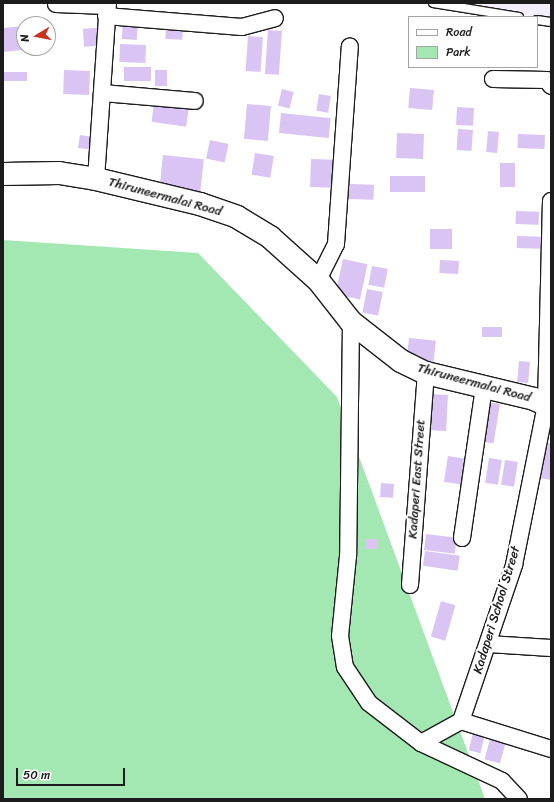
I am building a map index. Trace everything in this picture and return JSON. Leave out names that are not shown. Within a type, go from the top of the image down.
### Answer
[{"type":"street","points":[[56,4],[107,8],[242,26],[275,18]]},
{"type":"street","points":[[96,179],[107,8]]},
{"type":"street","points":[[318,280],[336,244],[350,46]]},
{"type":"street","points":[[493,79],[546,80],[551,86]]},
{"type":"street","points":[[102,93],[195,101]]},
{"type":"street","name":"Thiruneermalai Road","points":[[3,174],[59,173],[96,179],[200,204],[237,217],[270,237],[318,280],[351,322],[401,361],[426,373],[548,406]]},
{"type":"street","name":"Kadaperi School Street","points":[[461,720],[514,565],[548,406],[551,201]]},
{"type":"street","points":[[351,322],[348,556],[340,636],[345,667],[369,703],[421,743],[502,781],[519,799]]},
{"type":"street","name":"Kadaperi East Street","points":[[410,585],[426,373]]},
{"type":"street","points":[[462,538],[484,388]]},
{"type":"street","points":[[488,644],[551,648]]},
{"type":"street","points":[[421,743],[461,720],[551,749]]},
{"type":"lane","points":[[433,3],[513,16]]},
{"type":"lane","points":[[538,20],[551,22]]},
{"type":"shaded area","points":[[446,3],[551,3],[551,19]]},
{"type":"green space","points":[[3,240],[198,253],[337,397],[485,799],[3,799]]},
{"type":"building","points":[[123,21],[138,22],[137,40],[122,39]]},
{"type":"building","points":[[16,27],[16,51],[3,52],[3,28]]},
{"type":"building","points":[[166,27],[183,28],[182,40],[165,39]]},
{"type":"building","points":[[97,28],[98,46],[84,47],[83,29]]},
{"type":"building","points":[[268,30],[282,31],[279,75],[265,74]]},
{"type":"building","points":[[248,36],[263,37],[261,72],[246,71]]},
{"type":"building","points":[[120,44],[146,45],[145,63],[119,62]]},
{"type":"building","points":[[124,67],[151,67],[151,81],[124,81]]},
{"type":"building","points":[[64,70],[90,71],[89,95],[63,94]]},
{"type":"building","points":[[155,70],[167,70],[167,86],[155,86]]},
{"type":"building","points":[[3,72],[27,72],[27,81],[3,81]]},
{"type":"building","points":[[410,88],[434,90],[432,110],[408,108]]},
{"type":"building","points":[[282,89],[294,92],[290,108],[278,105]]},
{"type":"building","points":[[319,94],[331,96],[328,113],[316,111]]},
{"type":"building","points":[[154,104],[189,109],[186,127],[151,122]]},
{"type":"building","points":[[247,104],[271,106],[268,141],[244,139]]},
{"type":"building","points":[[457,107],[474,108],[473,126],[456,125]]},
{"type":"building","points":[[281,113],[331,118],[329,138],[279,133]]},
{"type":"building","points":[[458,129],[473,130],[471,151],[457,150]]},
{"type":"building","points":[[488,131],[499,132],[497,153],[486,152]]},
{"type":"building","points":[[397,133],[424,134],[423,159],[396,158]]},
{"type":"building","points":[[518,134],[545,135],[544,149],[518,148]]},
{"type":"building","points":[[80,135],[93,137],[91,150],[78,148]]},
{"type":"building","points":[[210,140],[229,144],[225,163],[206,159]]},
{"type":"building","points":[[255,153],[274,156],[270,178],[252,175]]},
{"type":"building","points":[[163,155],[204,159],[200,194],[159,190]]},
{"type":"building","points":[[311,159],[335,160],[334,188],[310,187]]},
{"type":"building","points":[[500,163],[515,163],[515,187],[500,187]]},
{"type":"building","points":[[390,176],[425,176],[425,192],[390,192]]},
{"type":"building","points":[[349,184],[374,185],[373,200],[348,199]]},
{"type":"building","points":[[516,211],[539,212],[539,225],[516,224]]},
{"type":"building","points":[[430,229],[452,229],[452,249],[430,249]]},
{"type":"building","points":[[517,236],[542,237],[542,249],[517,248]]},
{"type":"building","points":[[343,259],[367,264],[360,299],[336,294]]},
{"type":"building","points":[[440,260],[459,261],[458,274],[439,273]]},
{"type":"building","points":[[372,266],[388,269],[384,288],[368,285]]},
{"type":"building","points":[[367,289],[383,292],[378,316],[362,313]]},
{"type":"building","points":[[482,327],[502,327],[502,337],[482,337]]},
{"type":"building","points":[[409,338],[436,341],[434,362],[407,359]]},
{"type":"building","points":[[519,361],[530,362],[528,383],[517,382]]},
{"type":"building","points":[[429,394],[448,395],[446,431],[427,430]]},
{"type":"building","points":[[487,402],[500,404],[494,444],[481,442]]},
{"type":"building","points":[[548,443],[551,444],[551,480],[539,478]]},
{"type":"building","points":[[448,456],[467,459],[463,485],[444,482]]},
{"type":"building","points":[[489,458],[502,460],[498,485],[485,483]]},
{"type":"building","points":[[505,460],[518,462],[514,487],[501,485]]},
{"type":"building","points":[[381,483],[394,484],[393,498],[380,497]]},
{"type":"building","points":[[426,534],[457,538],[455,554],[424,550]]},
{"type":"building","points":[[365,539],[377,539],[377,549],[365,549]]},
{"type":"building","points":[[425,551],[460,556],[458,571],[423,566]]},
{"type":"building","points":[[441,601],[455,605],[445,641],[431,637]]},
{"type":"building","points":[[474,729],[486,732],[480,753],[469,750]]},
{"type":"building","points":[[491,735],[506,739],[500,763],[485,759]]}]
